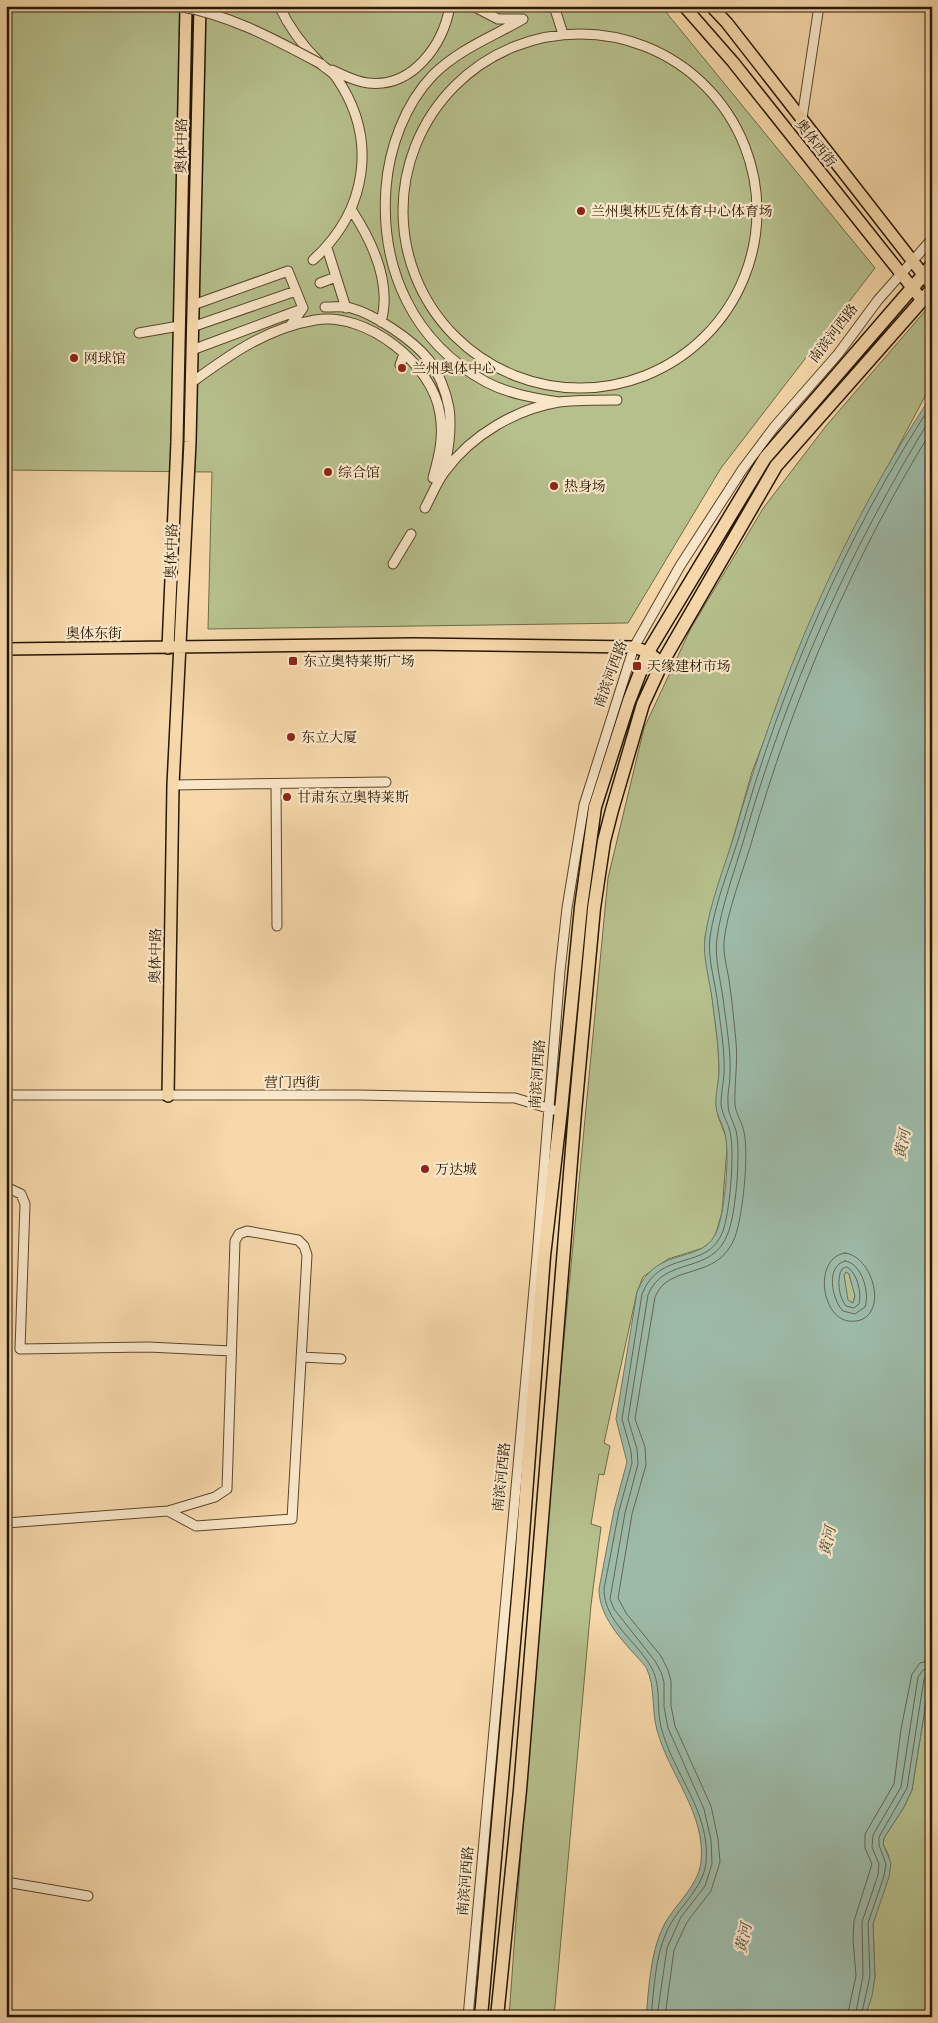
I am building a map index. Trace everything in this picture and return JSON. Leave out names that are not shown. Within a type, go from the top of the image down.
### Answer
[{"type":"highway","name":"南滨河西路","points":[[481,2017],[520,1574],[540,1256],[555,1110],[595,807],[628,702],[648,652],[765,458],[928,270]]},
{"type":"highway","points":[[497,2017],[520,1790],[575,1112],[594,908],[604,841],[643,704],[662,663],[776,466],[932,287]]},
{"type":"main road","name":"奥体中路","points":[[168,648],[177,442],[186,6]]},
{"type":"main road","name":"奥体中路","points":[[168,1096],[173,785],[181,648],[191,383],[200,6]]},
{"type":"main road","name":"奥体西街","points":[[684,6],[733,62],[922,300]]},
{"type":"main road","name":"奥体西街","points":[[711,6],[727,22],[913,260],[928,270],[932,287]]},
{"type":"main road","name":"奥体东街","points":[[6,649],[414,644],[634,647],[648,652],[662,663]]},
{"type":"street","points":[[177,6],[224,19],[269,36],[344,76],[368,83],[385,82],[403,76],[421,65],[434,49],[444,28],[450,6]]},
{"type":"street","points":[[279,6],[302,44],[321,64],[336,76],[352,105],[361,136],[363,170],[358,195],[344,224],[327,248],[313,260]]},
{"type":"street","points":[[473,6],[498,19],[523,19],[488,36],[456,56],[432,75],[409,108],[394,144],[387,173],[385,199],[390,255],[395,276],[408,306],[428,334],[455,360],[486,382],[524,397],[559,402],[617,400]]},
{"type":"street","points":[[554,6],[563,34]]},
{"type":"street","points":[[802,118],[818,6]]},
{"type":"street","points":[[563,34],[595,34],[636,42],[674,60],[705,85],[732,119],[749,158],[757,195],[755,234],[748,274],[720,321],[702,342],[670,363],[630,380],[596,387],[546,386],[504,372],[470,350],[438,316],[418,280],[405,237],[403,184],[414,147],[433,110],[467,74],[500,52],[536,37],[563,34]]},
{"type":"street","points":[[351,209],[366,231],[384,287],[386,305],[381,322]]},
{"type":"street","name":"南滨河西路","points":[[555,1110],[560,971],[581,822],[607,728],[634,647],[680,566],[742,470],[900,274],[932,239]]},
{"type":"street","points":[[327,248],[346,308]]},
{"type":"street","points":[[193,305],[288,271],[303,308]]},
{"type":"street","points":[[320,283],[336,277]]},
{"type":"street","points":[[192,327],[296,291]]},
{"type":"street","points":[[324,307],[346,308],[381,322],[407,339],[428,358],[442,383],[449,408],[450,441],[444,472]]},
{"type":"street","points":[[290,326],[303,308]]},
{"type":"street","points":[[192,350],[303,308]]},
{"type":"street","points":[[191,383],[235,352],[259,338],[290,326],[317,319],[348,320],[376,332],[411,360],[429,383],[440,413],[442,445],[433,478]]},
{"type":"street","points":[[139,332],[180,326]]},
{"type":"street","points":[[400,365],[404,354]]},
{"type":"street","points":[[425,508],[444,472],[456,457],[480,436],[505,420],[527,411],[559,402]]},
{"type":"street","points":[[393,564],[411,534]]},
{"type":"street","points":[[173,785],[386,782]]},
{"type":"street","points":[[276,784],[277,926]]},
{"type":"street","name":"营门西街","points":[[6,1095],[359,1095],[515,1098],[555,1110],[575,1112]]},
{"type":"street","points":[[6,1187],[21,1194],[25,1204],[20,1349],[148,1347],[231,1352]]},
{"type":"street","points":[[6,1523],[168,1511],[215,1497],[227,1489],[234,1241],[239,1234],[247,1231],[298,1240],[304,1246],[307,1255],[292,1519],[196,1526],[168,1511]]},
{"type":"street","points":[[540,1256],[564,1258]]},
{"type":"street","name":"南滨河西路","points":[[468,2017],[540,1256]]},
{"type":"street","points":[[301,1357],[341,1359]]},
{"type":"street","points":[[6,1882],[88,1896]]},
{"type":"green space","name":"兰州奥体中心","points":[[6,6],[661,6],[875,268],[721,468],[628,623],[208,629],[212,472],[6,470]]},
{"type":"green space","points":[[932,303],[932,383],[840,557],[804,637],[752,772],[705,937],[718,1046],[719,1074],[716,1103],[718,1116],[726,1137],[727,1148],[722,1212],[712,1241],[703,1248],[668,1259],[643,1277],[637,1292],[604,1443],[610,1446],[604,1475],[599,1474],[591,1524],[601,1527],[591,1605],[554,2017],[509,2017],[539,1601],[608,878],[644,728],[691,628],[764,507],[826,426]]},
{"type":"green space","points":[[846,1272],[849,1274],[855,1295],[853,1303],[847,1300],[844,1275]]},
{"type":"green space","points":[[932,1664],[932,1867],[929,1897],[932,1937],[932,2017],[865,2017],[875,1977],[873,1924],[889,1856],[883,1844],[884,1838],[904,1807],[912,1790]]},
{"type":"water","name":"黄河","points":[[932,395],[932,1664],[912,1790],[904,1807],[884,1838],[883,1844],[891,1863],[889,1877],[873,1924],[875,1977],[872,1996],[865,2017],[646,2017],[655,1948],[667,1919],[690,1888],[699,1871],[701,1844],[698,1827],[692,1811],[657,1730],[651,1683],[646,1667],[615,1631],[600,1600],[599,1589],[614,1510],[627,1462],[616,1419],[637,1292],[646,1277],[656,1267],[668,1260],[703,1248],[712,1240],[718,1228],[723,1208],[727,1171],[727,1148],[716,1106],[719,1075],[718,1055],[704,945],[707,924],[714,899],[751,778],[792,664],[841,553],[899,446]],"holes":[[[846,1272],[849,1274],[855,1296],[853,1303],[848,1300],[844,1275]]]},
{"type":"place","name":"兰州奥林匹克体育中心体育场","points":[[581,211]]},
{"type":"place","name":"网球馆","points":[[74,358]]},
{"type":"place","name":"兰州奥体中心","points":[[402,368]]},
{"type":"place","name":"综合馆","points":[[328,472]]},
{"type":"place","name":"热身场","points":[[554,486]]},
{"type":"place","name":"东立奥特莱斯广场","points":[[293,661]]},
{"type":"place","name":"天缘建材市场","points":[[637,666]]},
{"type":"place","name":"东立大厦","points":[[291,737]]},
{"type":"place","name":"甘肃东立奥特莱斯","points":[[287,797]]},
{"type":"place","name":"万达城","points":[[425,1169]]}]
